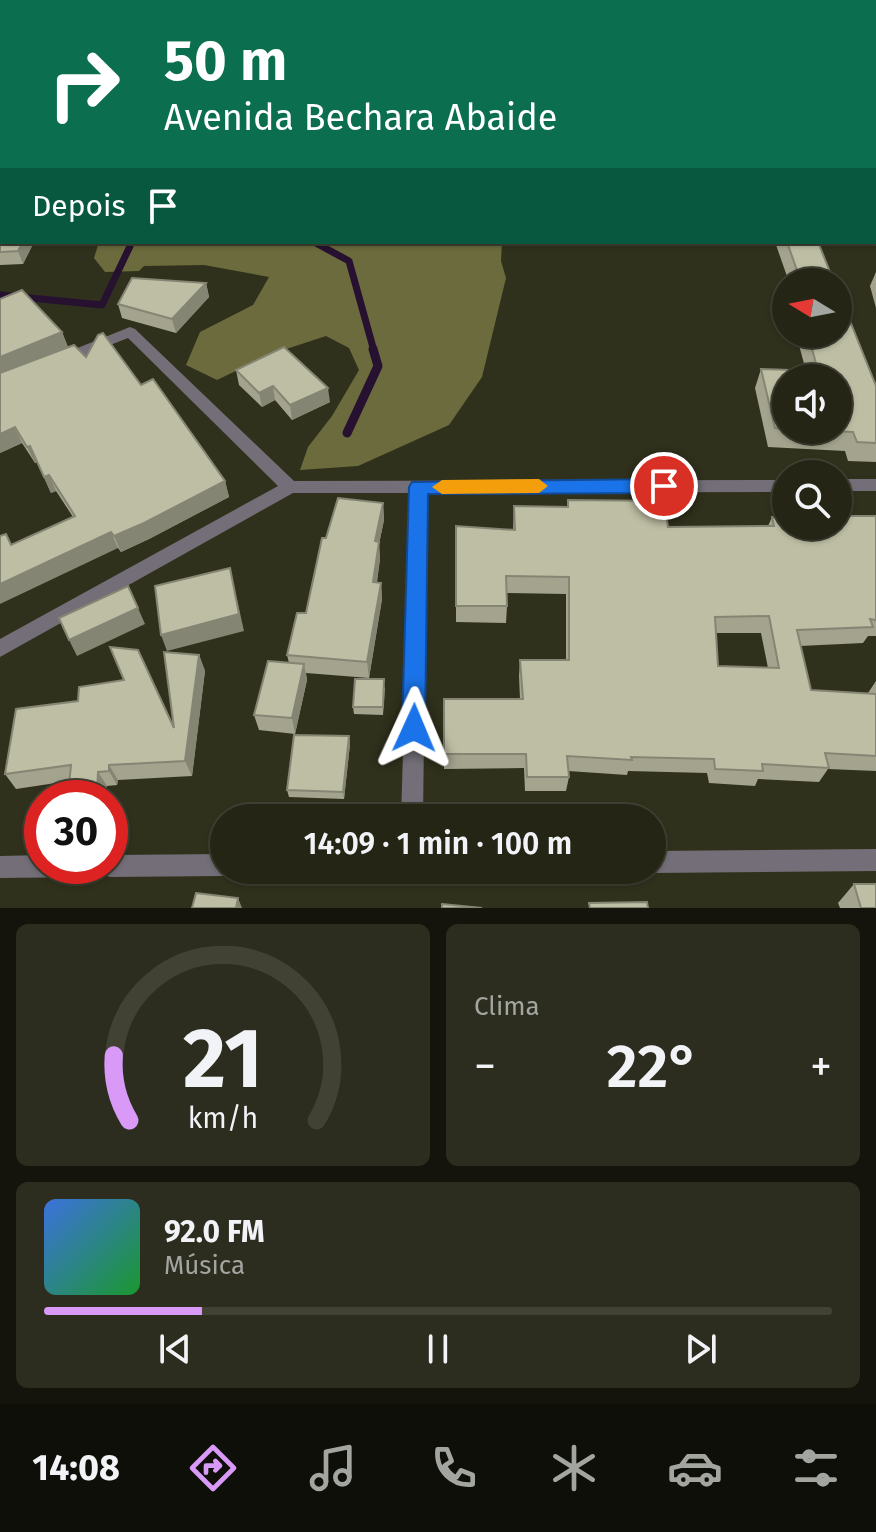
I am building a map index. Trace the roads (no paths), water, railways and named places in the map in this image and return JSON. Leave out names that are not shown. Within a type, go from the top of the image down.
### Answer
[{"type":"street","points":[[43,367],[130,332],[290,487]]},
{"type":"street","points":[[852,485],[876,485]]},
{"type":"street","points":[[0,649],[290,487],[772,486]]},
{"type":"street","points":[[412,804],[419,487]]},
{"type":"street","points":[[666,862],[876,860]]},
{"type":"street","points":[[128,866],[210,865]]},
{"type":"street","points":[[0,867],[24,867]]},
{"type":"waterway","points":[[0,295],[102,305],[131,244]]},
{"type":"waterway","points":[[318,244],[349,261],[374,351]]},
{"type":"waterway","points":[[347,433],[378,366],[373,349]]}]
